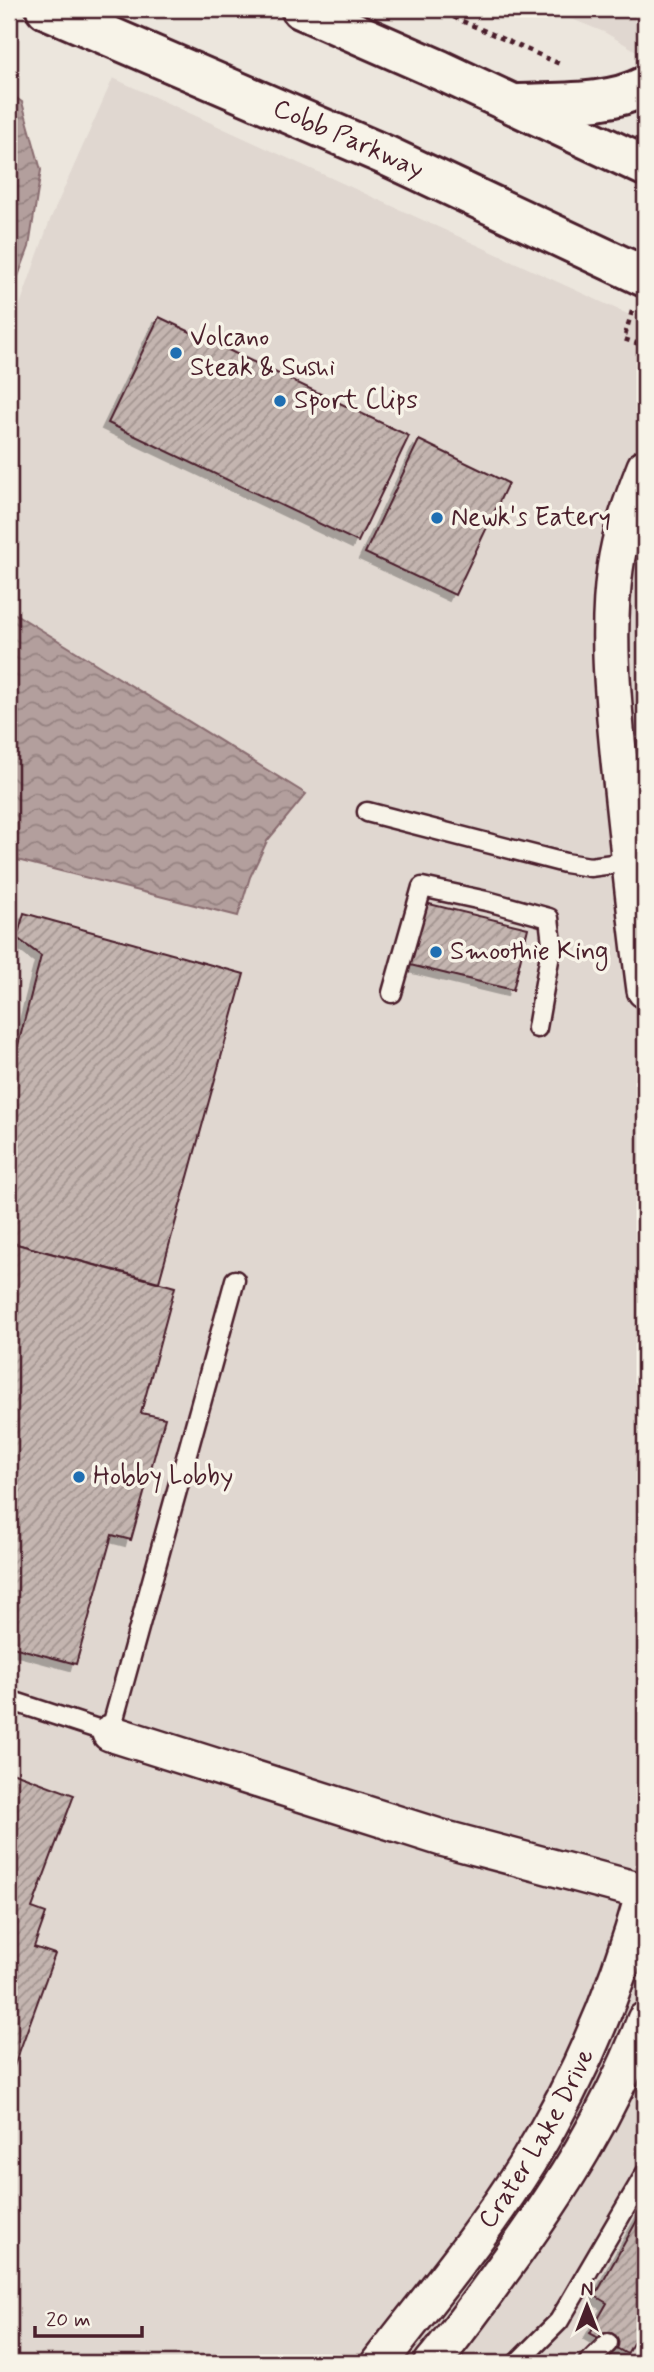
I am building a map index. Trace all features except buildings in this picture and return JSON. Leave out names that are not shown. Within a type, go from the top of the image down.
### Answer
[{"type":"main road","name":"Cobb Parkway","points":[[46,9],[385,155],[645,277]]},
{"type":"main road","points":[[301,9],[645,166]]},
{"type":"main road","points":[[513,104],[603,98],[636,91],[645,86]]},
{"type":"street","points":[[645,467],[627,514],[615,570],[612,615],[613,701],[638,861],[645,990]]},
{"type":"street","points":[[110,1733],[392,1824],[645,1891]]},
{"type":"street","name":"Crater Lake Drive","points":[[379,2363],[461,2259],[501,2203],[552,2122],[604,2010],[645,1891]]},
{"type":"street","name":"Crater Lake Drive","points":[[432,2363],[470,2315],[570,2174],[616,2086],[645,2020]]},
{"type":"lane","points":[[367,812],[565,863],[590,867],[638,861]]},
{"type":"lane","points":[[392,993],[422,887],[491,902],[549,918],[552,943],[537,1028]]},
{"type":"lane","points":[[9,1700],[110,1733],[235,1280]]},
{"type":"lane","points":[[517,2363],[559,2320],[645,2174]]},
{"type":"lane","points":[[588,2363],[608,2343]]},
{"type":"path","points":[[435,9],[569,68]]},
{"type":"shaded area","points":[[547,9],[645,9],[645,56],[604,32]]},
{"type":"shaded area","points":[[113,78],[645,322],[645,2363],[9,2363],[9,336],[50,220]]},
{"type":"water","points":[[9,93],[22,102],[41,170],[29,247],[9,300]]},
{"type":"water","points":[[9,610],[306,794],[267,841],[250,877],[238,916],[9,858]]},
{"type":"place","name":"Volcano Steak & Sushi","points":[[176,353]]},
{"type":"place","name":"Sport Clips","points":[[280,401]]},
{"type":"place","name":"Newk's Eatery","points":[[437,518]]},
{"type":"place","name":"Smoothie King","points":[[436,952]]},
{"type":"place","name":"Hobby Lobby","points":[[79,1477]]}]
